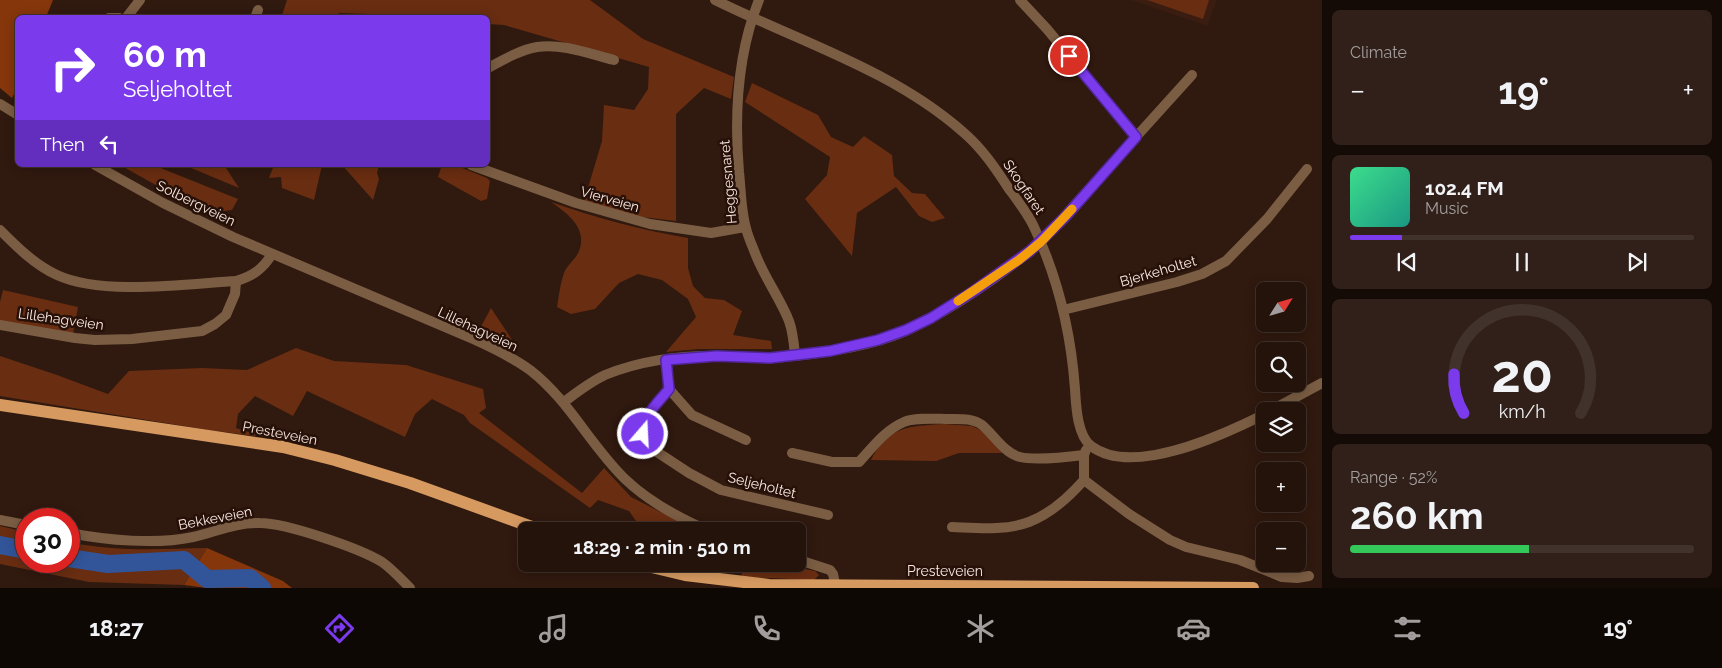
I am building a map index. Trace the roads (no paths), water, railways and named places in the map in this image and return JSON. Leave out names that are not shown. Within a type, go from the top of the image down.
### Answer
[{"type":"main road","name":"Presteveien","points":[[0,405],[284,448],[335,460],[410,483],[519,522]]},
{"type":"main road","name":"Presteveien","points":[[672,572],[738,583],[768,585],[1254,588]]},
{"type":"street","points":[[128,15],[140,0]]},
{"type":"street","name":"Skogfaret","points":[[715,0],[892,82],[917,96],[965,133],[992,164],[1033,224],[1041,242],[1063,310],[1072,356],[1076,411],[1083,436],[1088,444]]},
{"type":"street","name":"Heggesnaret","points":[[759,0],[743,51],[737,106],[737,149],[745,228],[756,256],[788,321],[793,336],[795,355]]},
{"type":"street","points":[[1020,0],[1047,29],[1136,137]]},
{"type":"street","points":[[490,67],[518,53],[538,47],[568,49],[614,60]]},
{"type":"street","points":[[564,402],[585,386],[606,375],[629,368],[666,360],[716,356],[770,358],[848,348],[906,330],[931,318],[1019,260],[1041,242],[1192,75]]},
{"type":"street","points":[[0,104],[15,113]]},
{"type":"street","name":"Solbergveien","points":[[99,167],[171,207],[260,249]]},
{"type":"street","name":"Vierveien","points":[[476,167],[576,204],[640,222],[711,233],[745,228]]},
{"type":"street","name":"Bjerkeholtet","points":[[1063,310],[1177,282],[1202,274],[1226,261],[1267,219],[1307,169]]},
{"type":"street","points":[[0,230],[22,252],[57,276],[95,285],[166,286],[236,280],[247,278],[258,271],[265,265],[272,254]]},
{"type":"street","name":"Lillehagveien","points":[[260,249],[510,356],[531,371],[564,402],[625,479],[665,509],[688,522]]},
{"type":"street","name":"Lillehagveien","points":[[0,325],[95,340],[132,339],[202,331],[226,315],[235,294],[236,280]]},
{"type":"street","points":[[666,360],[669,389],[692,415],[746,440]]},
{"type":"street","points":[[1287,402],[1322,383]]},
{"type":"street","name":"Seljeholtet","points":[[669,389],[647,415],[643,424],[643,434],[646,442],[654,450],[689,473],[722,490],[828,515]]},
{"type":"street","points":[[792,453],[832,462],[858,462],[888,431],[905,421],[932,418],[975,421],[1018,457],[1084,455]]},
{"type":"street","points":[[952,527],[993,528],[1029,522],[1065,499],[1084,480],[1084,455],[1088,444],[1107,453],[1124,457],[1152,456],[1219,436],[1256,418]]},
{"type":"street","points":[[1084,480],[1129,514],[1178,544],[1240,560],[1282,577],[1297,578],[1308,576]]},
{"type":"street","points":[[0,520],[15,523]]},
{"type":"street","name":"Bekkeveien","points":[[80,535],[167,540],[192,538],[245,524],[273,524],[365,553],[382,563],[410,588]]},
{"type":"street","points":[[806,562],[830,570],[836,586]]},
{"type":"waterway","points":[[0,545],[15,548]]},
{"type":"waterway","points":[[80,560],[108,564],[184,560],[207,579],[250,578],[262,588]]}]
